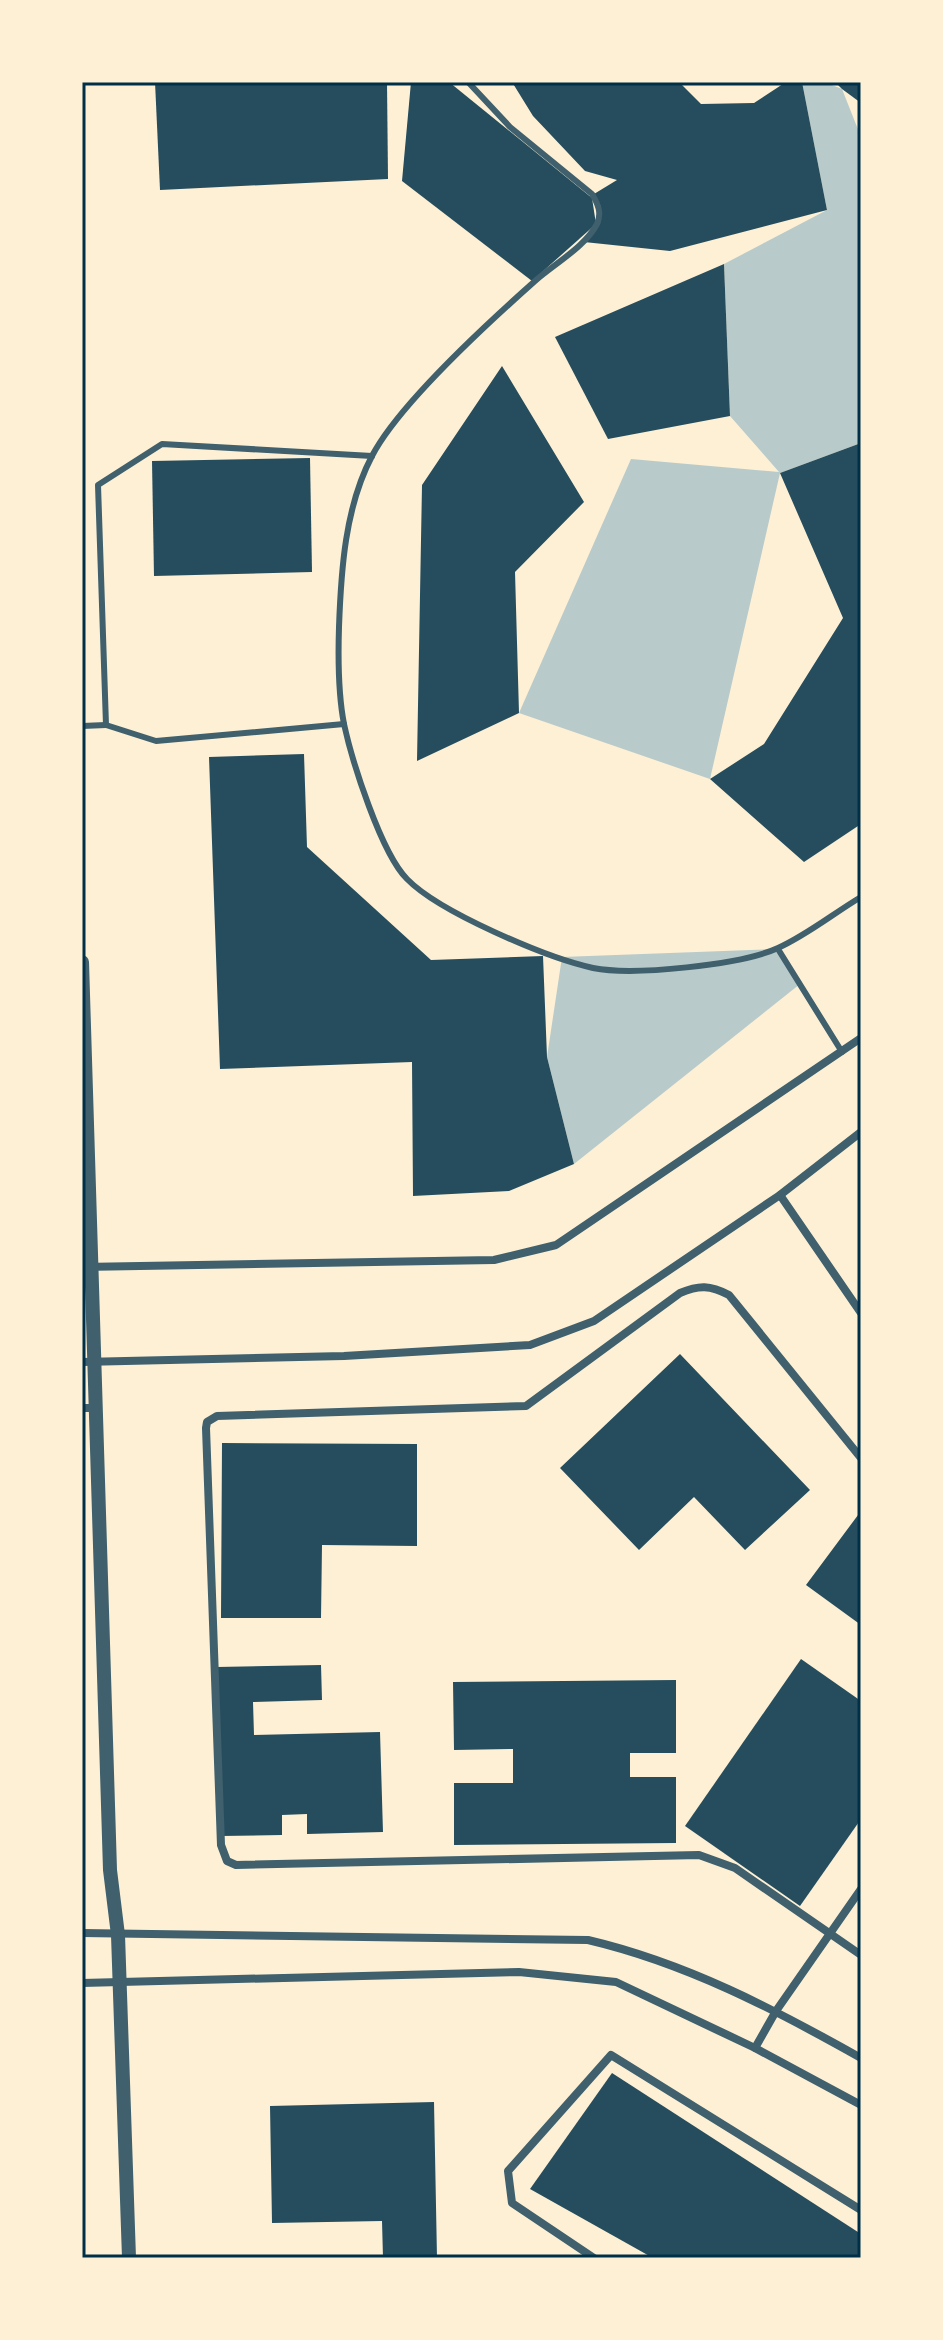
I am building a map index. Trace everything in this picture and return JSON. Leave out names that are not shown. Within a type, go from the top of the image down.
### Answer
[{"type":"street","points":[[82,962],[89,1408],[110,1870],[118,1935],[129,2258]]},
{"type":"street","points":[[87,1267],[494,1260],[556,1245],[861,1038]]},
{"type":"street","points":[[88,1362],[344,1356],[530,1345],[594,1321],[780,1195],[861,1132]]},
{"type":"street","points":[[780,1195],[861,1313]]},
{"type":"street","points":[[861,1458],[729,1295],[713,1287],[696,1287],[680,1293],[526,1406],[217,1416],[207,1422],[206,1428],[221,1845],[227,1861],[236,1865],[699,1855],[735,1868],[861,1955]]},
{"type":"street","points":[[755,2048],[828,1933],[861,1889]]},
{"type":"street","points":[[82,1933],[588,1940],[669,1965],[776,2011],[861,2058]]},
{"type":"street","points":[[82,1983],[519,1972],[616,1982],[755,2048],[861,2105]]},
{"type":"street","points":[[594,2258],[512,2203],[508,2171],[611,2055],[861,2210]]},
{"type":"lane","points":[[468,82],[510,127],[592,194],[600,207],[597,223],[446,368],[405,411],[372,456],[349,525],[341,582],[339,655],[344,724],[381,836],[405,878],[434,902],[478,924],[594,968],[657,970],[778,949],[861,897]]},
{"type":"lane","points":[[106,725],[98,485],[162,444],[372,456]]},
{"type":"lane","points":[[82,726],[106,725],[156,741],[344,724]]},
{"type":"lane","points":[[778,949],[842,1052]]},
{"type":"shaded area","points":[[802,82],[824,82],[842,89],[861,137],[861,443],[780,473],[710,779],[519,713],[631,459],[779,472],[730,416],[724,264],[827,210]]},
{"type":"shaded area","points":[[778,949],[800,984],[574,1164],[547,1057],[562,957]]},
{"type":"building","points":[[155,82],[387,82],[388,179],[160,190]]},
{"type":"building","points":[[411,82],[449,82],[592,198],[596,224],[532,281],[402,181]]},
{"type":"building","points":[[512,82],[679,82],[701,104],[754,103],[786,82],[802,82],[827,210],[670,251],[584,242],[600,224],[601,207],[594,194],[617,180],[585,171],[533,116]]},
{"type":"building","points":[[835,82],[861,82],[861,103],[842,89]]},
{"type":"building","points":[[724,264],[730,416],[608,439],[555,337]]},
{"type":"building","points":[[502,366],[584,502],[515,572],[519,713],[417,761],[422,485]]},
{"type":"building","points":[[861,443],[861,824],[804,862],[710,779],[764,744],[843,618],[780,473]]},
{"type":"building","points":[[310,458],[312,572],[154,576],[152,461]]},
{"type":"building","points":[[304,754],[307,847],[431,960],[543,956],[547,1057],[574,1164],[509,1191],[413,1196],[412,1062],[220,1069],[209,757]]},
{"type":"building","points":[[680,1354],[810,1490],[745,1550],[694,1497],[639,1550],[560,1468]]},
{"type":"building","points":[[222,1443],[417,1444],[417,1546],[322,1545],[321,1618],[221,1618]]},
{"type":"building","points":[[861,1511],[861,1577],[858,1582],[861,1585],[861,1625],[806,1585]]},
{"type":"building","points":[[801,1659],[861,1701],[861,1819],[800,1906],[685,1826]]},
{"type":"building","points":[[321,1665],[322,1700],[253,1702],[254,1735],[380,1732],[383,1832],[307,1834],[307,1814],[282,1815],[282,1835],[221,1836],[217,1667]]},
{"type":"building","points":[[676,1680],[676,1753],[630,1753],[630,1777],[676,1777],[676,1843],[454,1845],[454,1783],[513,1783],[513,1749],[454,1750],[453,1682]]},
{"type":"building","points":[[612,2073],[861,2234],[861,2258],[653,2258],[530,2189]]},
{"type":"building","points":[[434,2102],[437,2258],[383,2258],[382,2221],[272,2223],[270,2106]]}]
